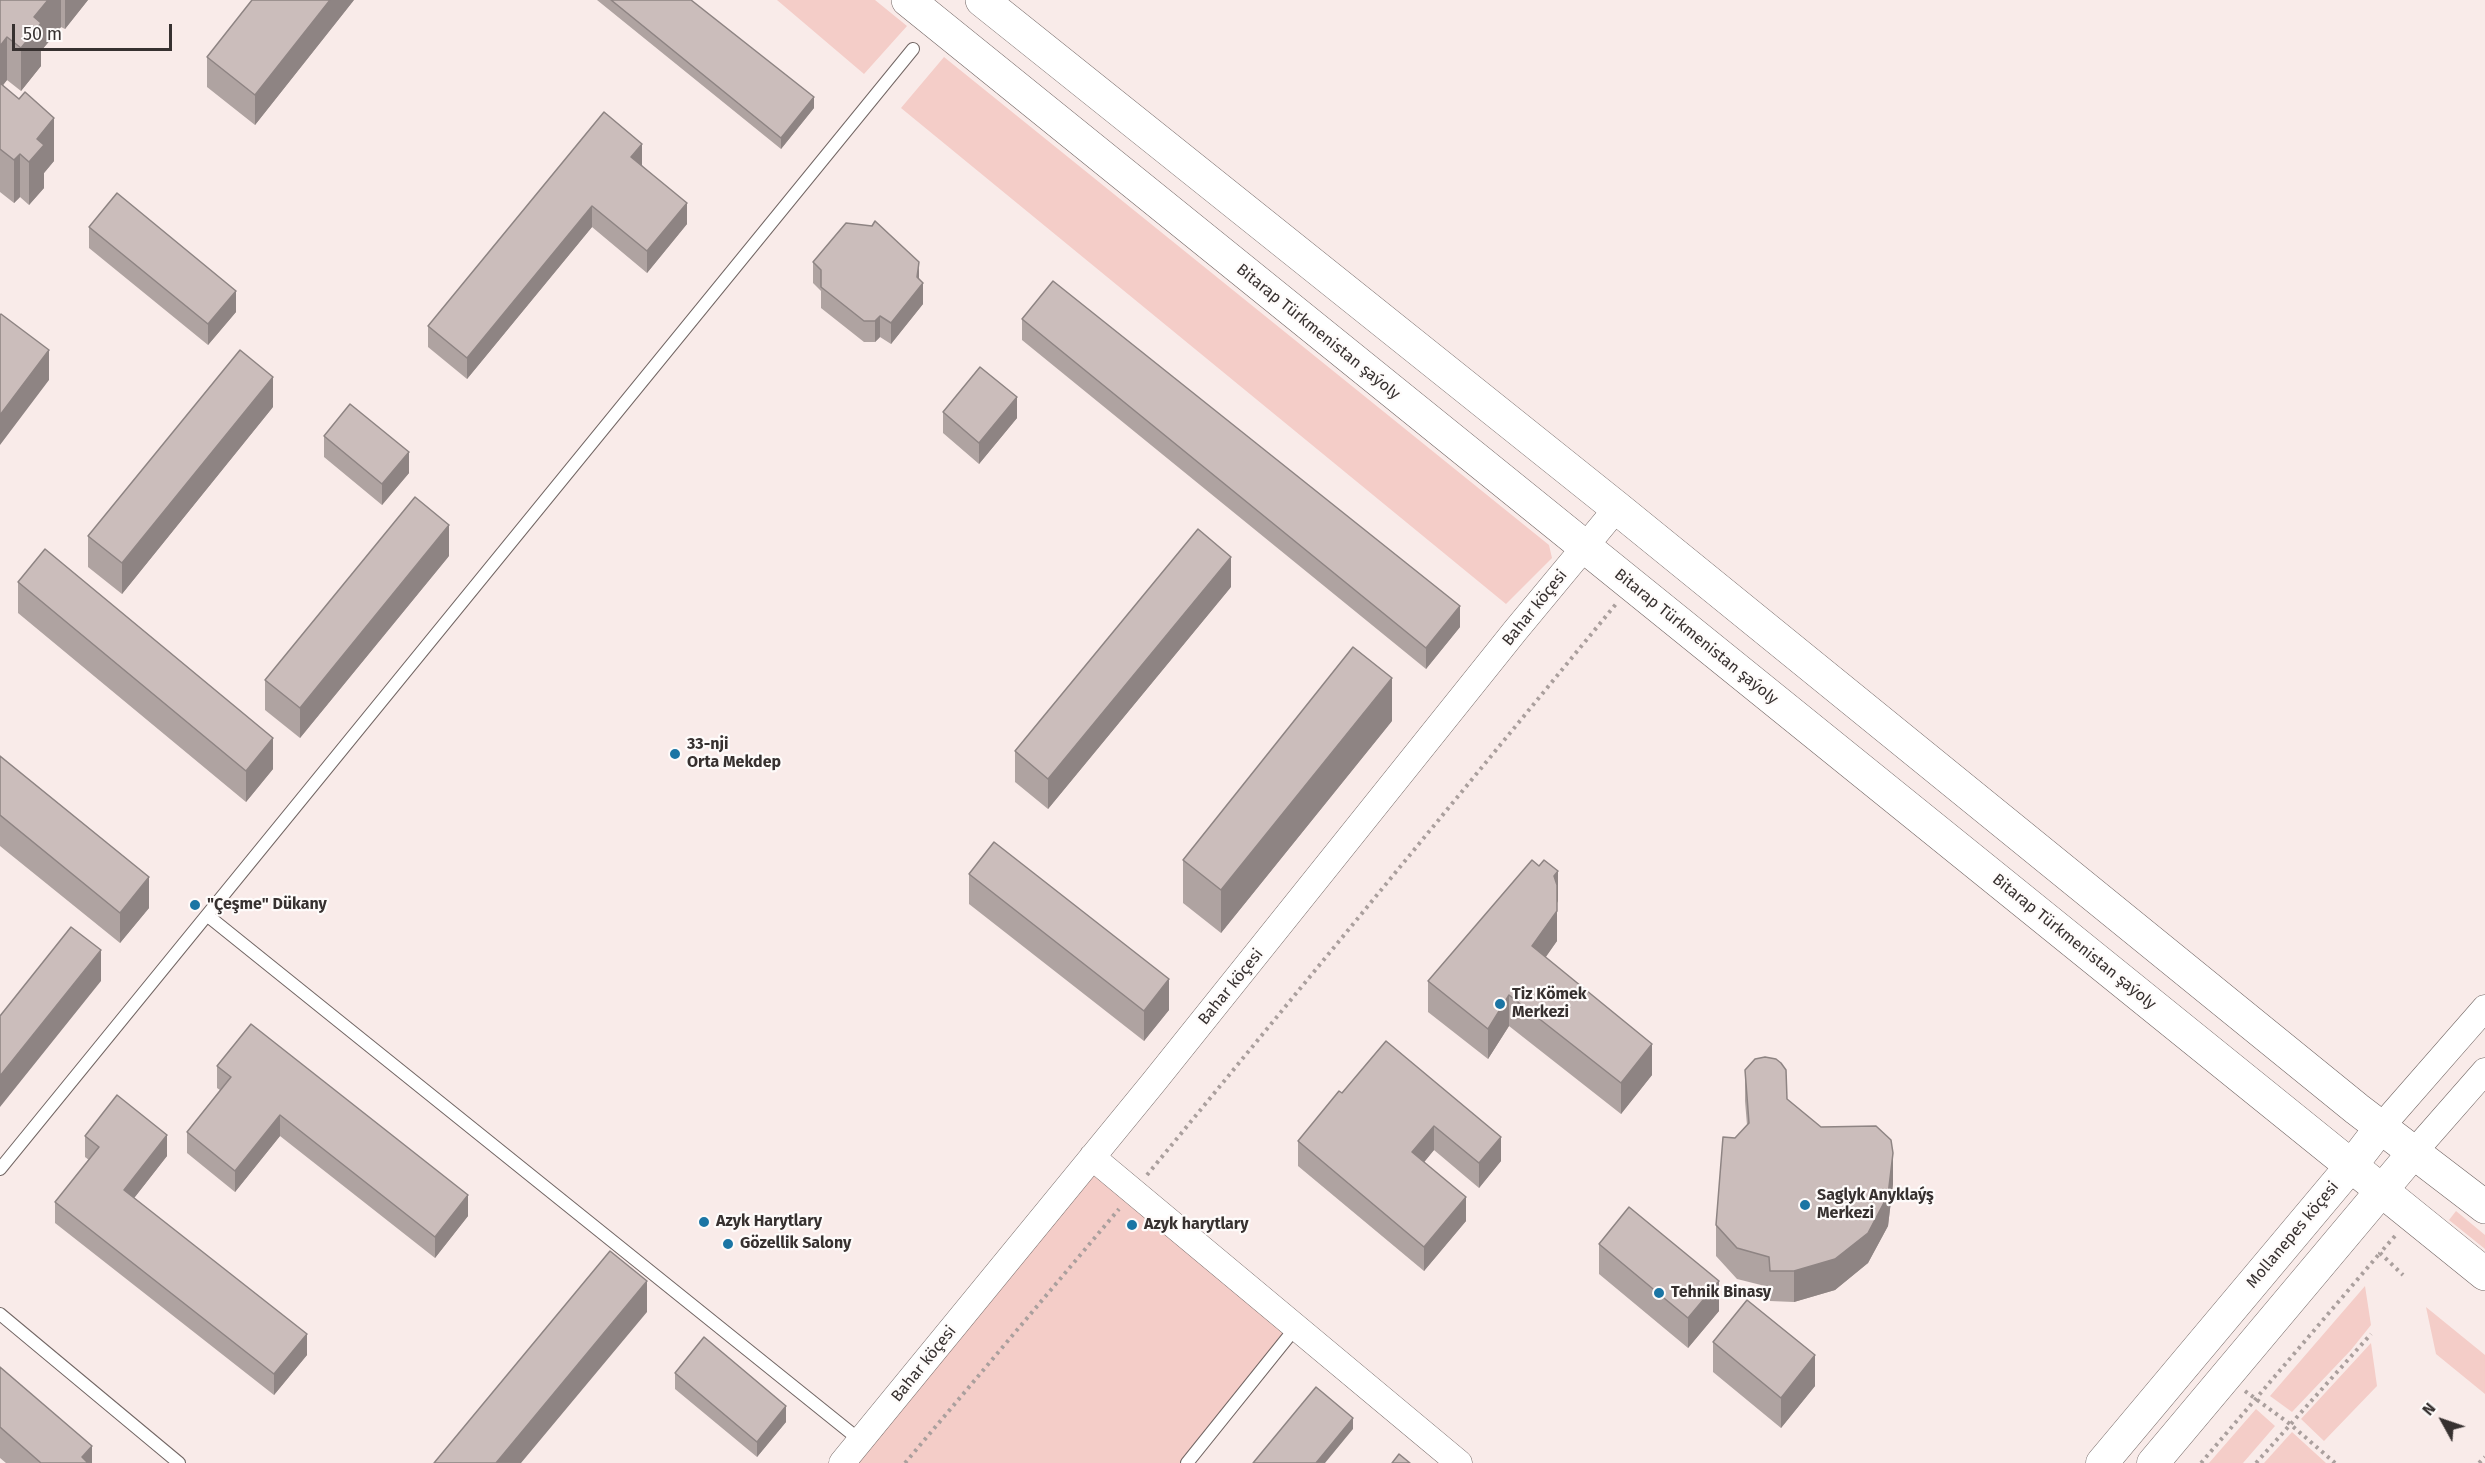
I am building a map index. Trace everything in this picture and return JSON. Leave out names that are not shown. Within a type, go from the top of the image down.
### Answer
[{"type":"main road","name":"Bitarap Türkmenistan şaýoly","points":[[908,0],[2485,1274]]},
{"type":"main road","points":[[982,0],[1617,508],[2381,1127],[2485,1207]]},
{"type":"street","name":"Bahar köçesi","points":[[842,1463],[1617,508]]},
{"type":"street","name":"Mollanepes köçesi","points":[[2102,1463],[2351,1166],[2381,1127],[2485,1008]]},
{"type":"street","points":[[2153,1463],[2414,1152],[2485,1071]]},
{"type":"street","points":[[1092,1157],[1459,1463]]},
{"type":"lane","points":[[0,1169],[913,49]]},
{"type":"lane","points":[[208,916],[861,1442]]},
{"type":"lane","points":[[0,1314],[179,1463]]},
{"type":"lane","points":[[1187,1463],[1296,1326]]},
{"type":"path","points":[[905,1463],[1134,1190],[1632,585]]},
{"type":"path","points":[[2201,1463],[2380,1253]]},
{"type":"path","points":[[2256,1463],[2371,1334]]},
{"type":"path","points":[[2227,1375],[2256,1401],[2290,1424],[2335,1463]]},
{"type":"path","points":[[2479,1463],[2485,1456]]},
{"type":"shaded area","points":[[777,0],[875,0],[907,26],[864,74]]},
{"type":"shaded area","points":[[944,57],[1549,545],[1552,558],[1506,604],[901,108]]},
{"type":"shaded area","points":[[1093,1172],[1296,1336],[1193,1463],[857,1463]]},
{"type":"shaded area","points":[[2456,1211],[2485,1235],[2485,1249],[2449,1220]]},
{"type":"shaded area","points":[[2365,1286],[2371,1325],[2351,1350],[2292,1412],[2270,1396]]},
{"type":"shaded area","points":[[2426,1307],[2485,1355],[2485,1394],[2436,1354]]},
{"type":"shaded area","points":[[2371,1343],[2377,1386],[2324,1441],[2301,1419]]},
{"type":"shaded area","points":[[2256,1409],[2275,1426],[2243,1463],[2209,1463]]},
{"type":"shaded area","points":[[2292,1432],[2326,1463],[2264,1463]]},
{"type":"building","points":[[0,0],[48,0],[34,17],[41,23],[21,48],[7,37],[0,46]]},
{"type":"building","points":[[252,0],[330,0],[255,95],[207,57]]},
{"type":"building","points":[[611,0],[691,0],[814,97],[781,138]]},
{"type":"building","points":[[0,83],[19,99],[25,92],[54,118],[37,139],[44,145],[29,162],[20,154],[14,160],[0,149]]},
{"type":"building","points":[[604,112],[642,144],[631,157],[687,203],[647,251],[592,206],[467,358],[428,326]]},
{"type":"building","points":[[117,193],[236,291],[208,324],[89,227]]},
{"type":"building","points":[[875,221],[919,262],[917,277],[923,283],[891,323],[880,316],[875,321],[864,321],[821,287],[821,270],[813,262],[846,223],[872,226]]},
{"type":"building","points":[[1053,281],[1460,606],[1426,648],[1022,319]]},
{"type":"building","points":[[0,315],[49,350],[0,415]]},
{"type":"building","points":[[240,350],[273,377],[122,563],[88,536]]},
{"type":"building","points":[[980,367],[1017,397],[979,443],[943,412]]},
{"type":"building","points":[[350,404],[409,452],[382,484],[324,436]]},
{"type":"building","points":[[415,497],[449,525],[300,708],[265,680]]},
{"type":"building","points":[[1198,529],[1231,557],[1048,779],[1015,751]]},
{"type":"building","points":[[45,549],[273,738],[246,771],[18,582]]},
{"type":"building","points":[[1353,647],[1392,678],[1221,890],[1183,860]]},
{"type":"building","points":[[0,756],[149,877],[120,913],[0,815]]},
{"type":"building","points":[[994,842],[1169,979],[1144,1011],[969,874]]},
{"type":"building","points":[[1532,860],[1539,866],[1544,860],[1558,871],[1554,876],[1557,885],[1557,911],[1532,946],[1652,1044],[1621,1083],[1509,995],[1488,1029],[1428,981]]},
{"type":"building","points":[[71,927],[101,950],[0,1076],[0,1016]]},
{"type":"building","points":[[251,1024],[468,1195],[435,1237],[280,1115],[235,1171],[187,1132],[231,1077],[217,1066]]},
{"type":"building","points":[[1386,1041],[1501,1137],[1479,1163],[1434,1126],[1412,1152],[1466,1197],[1424,1247],[1298,1141],[1339,1091],[1342,1093]]},
{"type":"building","name":"Saglyk Anyklaýş Merkezi","points":[[1765,1057],[1776,1059],[1786,1070],[1787,1099],[1821,1127],[1876,1126],[1891,1140],[1893,1153],[1888,1195],[1868,1233],[1835,1259],[1794,1271],[1770,1271],[1769,1257],[1737,1248],[1716,1225],[1723,1137],[1735,1138],[1749,1123],[1745,1070],[1755,1059]]},
{"type":"building","points":[[117,1095],[167,1135],[124,1190],[307,1334],[274,1374],[55,1202],[99,1147],[85,1136]]},
{"type":"building","points":[[1629,1207],[1719,1281],[1688,1318],[1599,1244]]},
{"type":"building","points":[[610,1251],[647,1281],[496,1463],[434,1463]]},
{"type":"building","points":[[1747,1300],[1815,1355],[1781,1398],[1713,1342]]},
{"type":"building","points":[[704,1337],[786,1406],[757,1442],[675,1373]]},
{"type":"building","points":[[0,1367],[92,1446],[82,1457],[88,1463],[41,1463],[0,1427]]},
{"type":"building","points":[[1316,1387],[1353,1418],[1316,1463],[1253,1463]]},
{"type":"building","points":[[1399,1454],[1410,1463],[1392,1463]]},
{"type":"place","name":"33-nji Orta Mekdep","points":[[675,754]]},
{"type":"place","name":"\"Çeşme\" Dükany","points":[[195,905]]},
{"type":"place","name":"Tiz Kömek Merkezi","points":[[1500,1004]]},
{"type":"place","name":"Saglyk Anyklaýş Merkezi","points":[[1805,1205]]},
{"type":"place","name":"Azyk Harytlary","points":[[704,1222]]},
{"type":"place","name":"Azyk harytlary","points":[[1132,1225]]},
{"type":"place","name":"Gözellik Salony","points":[[728,1244]]},
{"type":"place","name":"Tehnik Binasy","points":[[1659,1293]]}]
